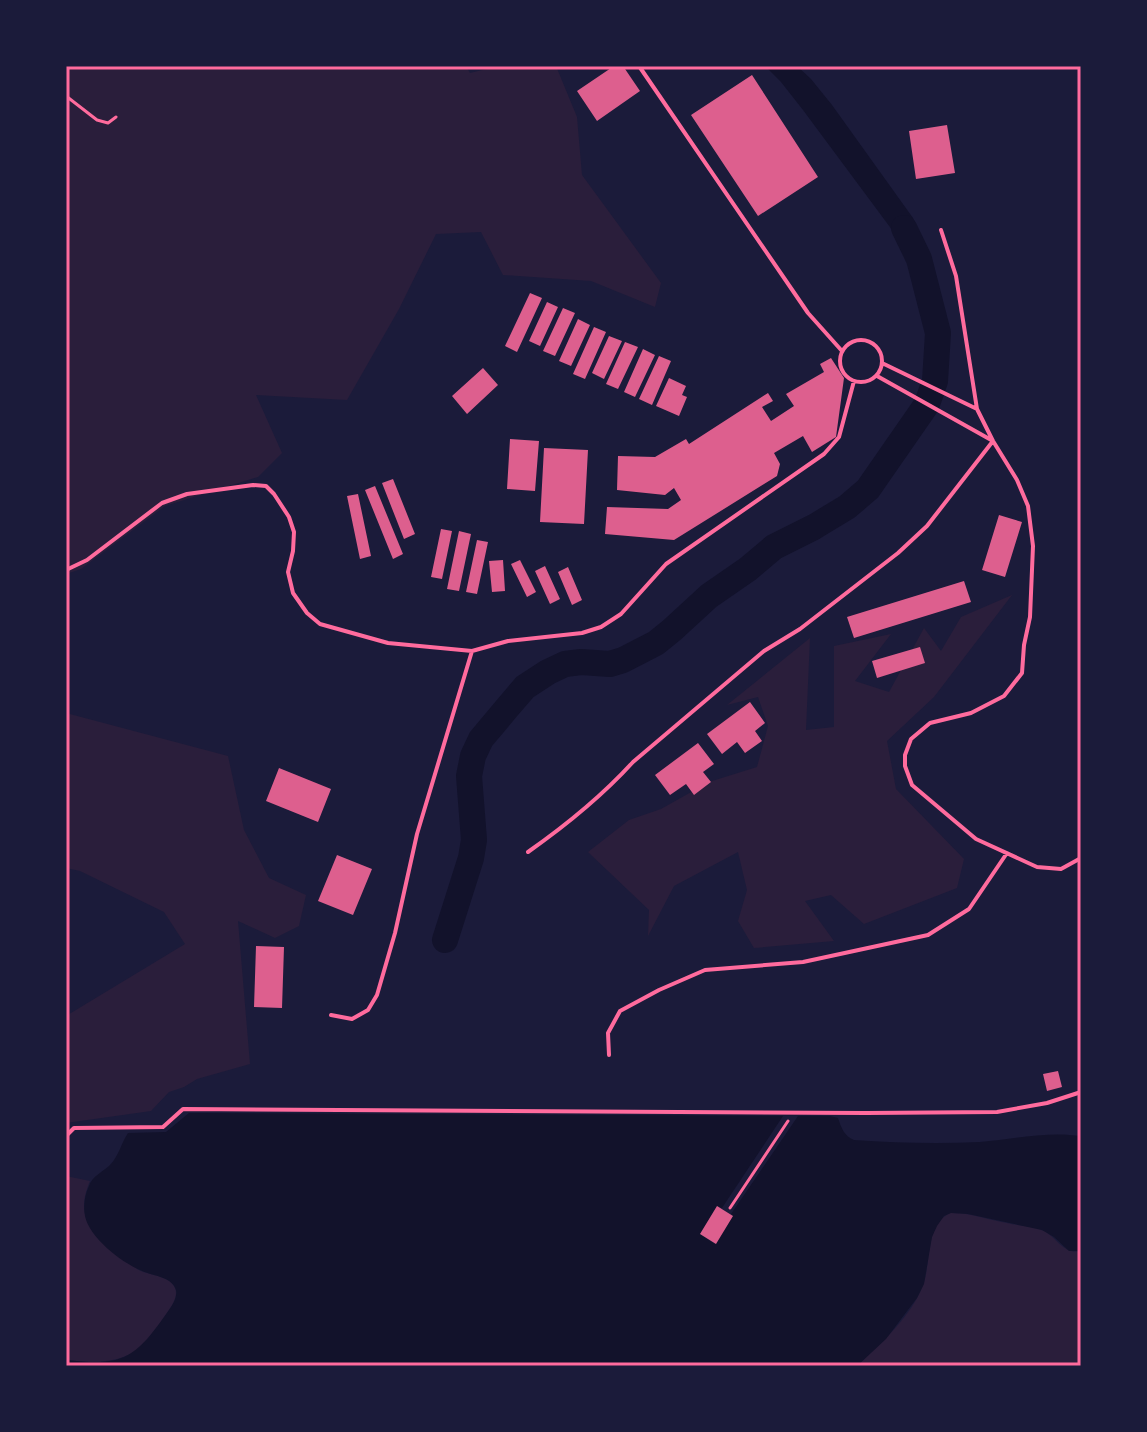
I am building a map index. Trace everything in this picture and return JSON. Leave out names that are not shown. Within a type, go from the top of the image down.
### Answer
[{"type":"lane","points":[[639,66],[808,313],[842,351]]},
{"type":"lane","points":[[941,230],[956,276],[977,409],[1028,506],[1033,546],[1030,617],[1022,673],[1004,696],[971,713],[930,723],[911,739],[905,766],[912,785],[976,839],[1037,867],[1061,869],[1081,858]]},
{"type":"lane","points":[[853,341],[867,341],[879,349],[882,363],[877,376],[866,382],[854,381],[844,374],[840,363],[842,351],[853,341]]},
{"type":"lane","points":[[882,363],[977,409]]},
{"type":"lane","points":[[877,376],[993,441]]},
{"type":"lane","points":[[66,570],[87,560],[162,503],[187,494],[266,486],[292,524],[293,551],[288,572],[293,593],[307,613],[320,624],[388,643],[472,651],[508,641],[582,633],[601,627],[621,614],[666,564],[824,454],[839,437],[854,381]]},
{"type":"lane","points":[[528,852],[764,651],[800,629],[898,553],[927,526],[993,441]]},
{"type":"lane","points":[[331,1015],[352,1019],[368,1010],[377,995],[395,933],[417,834],[472,651]]},
{"type":"lane","points":[[609,1055],[608,1033],[620,1011],[705,970],[803,962],[928,935],[969,909],[1007,853]]},
{"type":"lane","points":[[66,1136],[74,1128],[163,1127],[183,1109],[997,1112],[1047,1103],[1081,1092]]},
{"type":"path","points":[[66,96],[97,120],[108,123],[116,117]]},
{"type":"path","points":[[730,1208],[794,1113]]},
{"type":"shaded area","points":[[66,66],[466,66],[470,73],[499,66],[556,66],[577,117],[582,175],[661,283],[655,307],[591,281],[503,275],[481,232],[436,234],[399,309],[347,400],[256,395],[282,453],[258,477],[165,506],[81,569],[66,574]]},
{"type":"shaded area","points":[[765,66],[797,66],[832,105],[913,218],[919,238],[919,259],[904,246],[803,110]]},
{"type":"shaded area","points":[[1012,595],[934,697],[887,741],[896,789],[964,859],[957,888],[864,924],[831,895],[805,901],[834,941],[754,948],[738,921],[747,890],[738,852],[674,886],[648,936],[649,910],[588,852],[629,820],[661,809],[709,782],[757,767],[768,726],[758,697],[727,705],[810,638],[806,730],[834,727],[834,646],[891,634],[855,681],[889,692],[924,628],[941,651],[961,617]]},
{"type":"shaded area","points":[[66,713],[228,756],[244,830],[269,878],[306,895],[299,926],[275,938],[238,921],[250,1064],[197,1079],[169,1092],[151,1111],[66,1123],[66,1016],[185,944],[164,912],[80,871],[66,868]]},
{"type":"shaded area","points":[[189,1113],[830,1116],[838,1118],[845,1134],[854,1140],[949,1143],[1044,1135],[1081,1136],[1081,1251],[1069,1251],[1042,1230],[968,1214],[951,1213],[944,1216],[932,1237],[924,1284],[917,1298],[886,1339],[857,1366],[66,1366],[66,1360],[112,1361],[133,1352],[153,1332],[174,1301],[174,1285],[132,1266],[99,1240],[88,1224],[84,1205],[90,1183],[113,1161],[128,1133],[166,1132]]},
{"type":"shaded area","points":[[66,1176],[90,1181],[84,1203],[85,1212],[97,1235],[134,1267],[168,1281],[175,1288],[173,1303],[152,1335],[129,1355],[109,1361],[66,1360]]},
{"type":"shaded area","points":[[950,1213],[1039,1229],[1070,1251],[1081,1251],[1081,1366],[857,1366],[911,1308],[926,1276],[932,1235],[936,1226]]},
{"type":"pier","points":[[783,1116],[798,1116],[731,1214],[733,1216],[715,1244],[700,1234],[717,1206],[722,1208]]},
{"type":"building","points":[[614,66],[623,66],[640,91],[597,121],[577,91]]},
{"type":"building","points":[[752,75],[818,177],[758,216],[691,115]]},
{"type":"building","points":[[947,125],[955,173],[916,179],[909,131]]},
{"type":"building","points":[[530,293],[542,298],[517,352],[505,346]]},
{"type":"building","points":[[547,302],[558,307],[540,346],[529,341]]},
{"type":"building","points":[[563,308],[575,313],[555,356],[543,351]]},
{"type":"building","points":[[578,319],[590,325],[571,366],[559,361]]},
{"type":"building","points":[[594,327],[606,332],[585,379],[573,374]]},
{"type":"building","points":[[609,336],[622,341],[604,379],[592,373]]},
{"type":"building","points":[[625,342],[638,347],[618,389],[606,384]]},
{"type":"building","points":[[643,349],[655,355],[635,397],[624,392]]},
{"type":"building","points":[[659,356],[671,361],[652,405],[639,399]]},
{"type":"building","points":[[831,358],[844,378],[836,437],[812,452],[803,436],[774,453],[780,464],[777,476],[674,540],[605,534],[607,507],[668,509],[681,500],[674,488],[665,495],[617,490],[618,456],[655,457],[686,439],[689,444],[768,393],[773,401],[762,407],[771,421],[794,406],[786,394],[824,372],[820,364]]},
{"type":"building","points":[[483,368],[498,385],[467,414],[452,396]]},
{"type":"building","points":[[669,378],[686,386],[682,395],[687,397],[679,416],[656,406]]},
{"type":"building","points":[[510,439],[539,441],[535,491],[507,489]]},
{"type":"building","points":[[544,448],[588,450],[584,524],[540,522]]},
{"type":"building","points":[[393,479],[415,534],[404,539],[382,483]]},
{"type":"building","points":[[375,486],[403,554],[393,559],[365,490]]},
{"type":"building","points":[[358,494],[371,556],[360,559],[347,496]]},
{"type":"building","points":[[999,515],[1022,522],[1005,577],[982,570]]},
{"type":"building","points":[[441,529],[452,531],[442,579],[431,577]]},
{"type":"building","points":[[459,531],[471,534],[459,591],[447,589]]},
{"type":"building","points":[[477,540],[488,542],[477,594],[466,592]]},
{"type":"building","points":[[503,560],[505,591],[492,592],[489,561]]},
{"type":"building","points":[[520,560],[536,592],[527,597],[511,564]]},
{"type":"building","points":[[545,566],[560,599],[550,604],[535,571]]},
{"type":"building","points":[[568,567],[582,600],[572,605],[558,572]]},
{"type":"building","points":[[964,581],[971,602],[854,638],[847,617]]},
{"type":"building","points":[[920,647],[925,663],[877,678],[872,661]]},
{"type":"building","points":[[750,702],[765,723],[755,731],[762,741],[745,753],[737,742],[722,754],[707,734]]},
{"type":"building","points":[[698,743],[714,764],[703,772],[711,782],[694,795],[686,784],[670,795],[655,775]]},
{"type":"building","points":[[279,768],[331,789],[318,822],[266,801]]},
{"type":"building","points":[[337,855],[372,869],[353,915],[318,901]]},
{"type":"building","points":[[256,946],[284,947],[282,1008],[254,1007]]},
{"type":"building","points":[[1058,1071],[1062,1087],[1047,1091],[1043,1074]]},
{"type":"building","points":[[717,1206],[733,1216],[716,1244],[700,1234]]},
{"type":"waterway","points":[[445,940],[474,840],[469,776],[473,756],[481,739],[525,687],[565,664],[610,664],[656,643],[709,596],[774,547],[847,507],[868,489],[927,404],[935,381],[938,333],[919,259],[904,228]]}]
